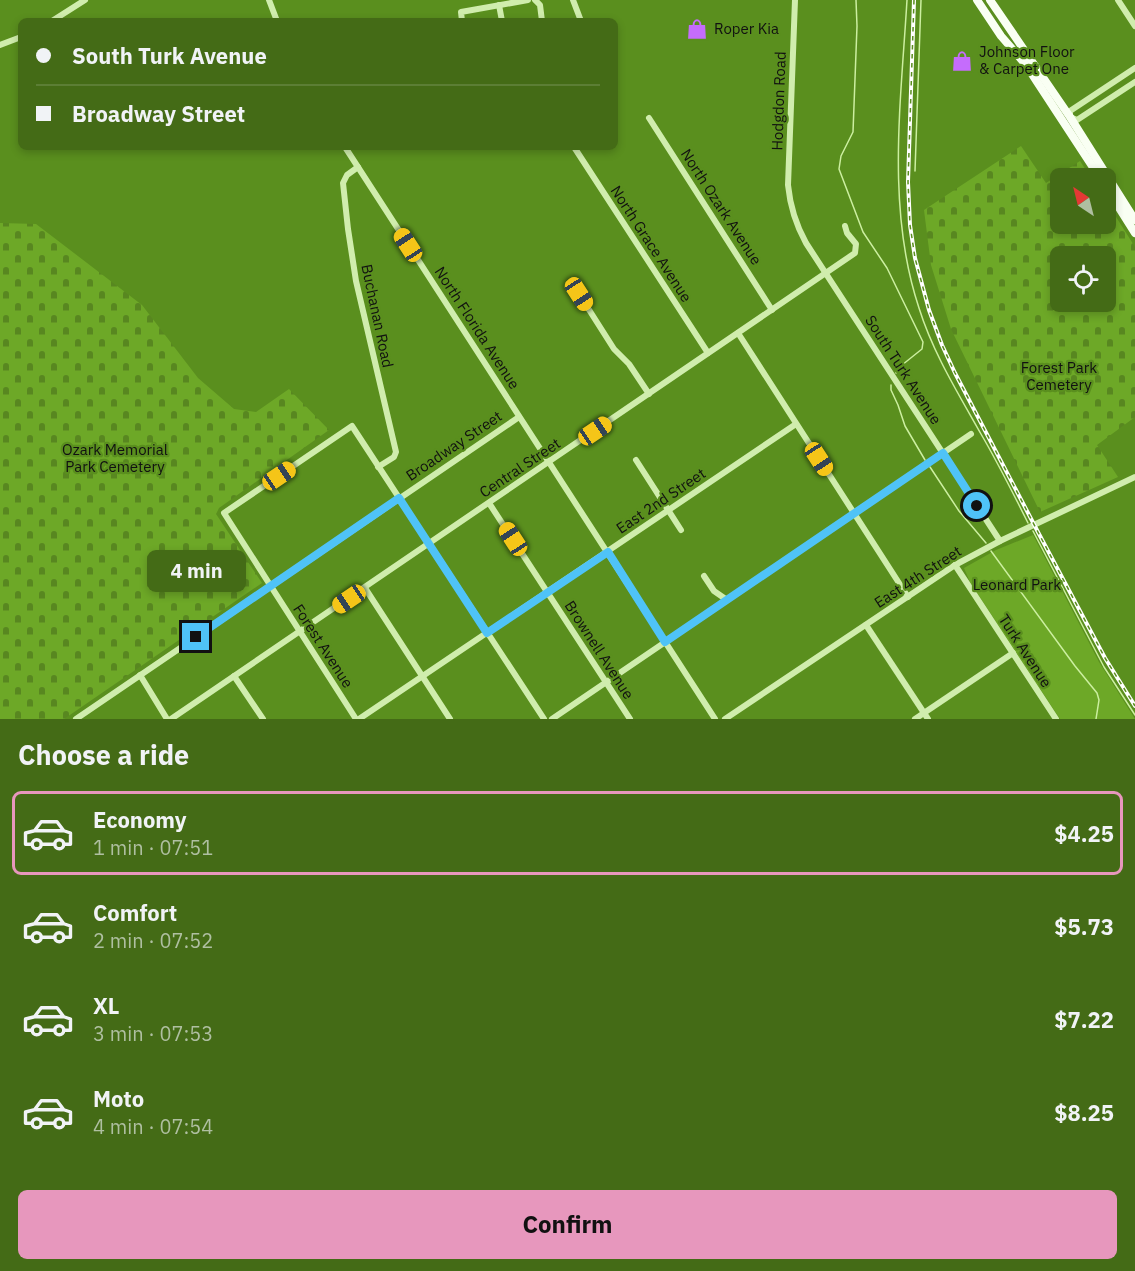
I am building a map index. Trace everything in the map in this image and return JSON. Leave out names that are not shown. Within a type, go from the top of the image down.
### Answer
[{"type":"main road","points":[[977,0],[1001,36],[1067,119],[1094,168]]},
{"type":"main road","points":[[990,0],[1135,220]]},
{"type":"main road","points":[[1116,203],[1135,233]]},
{"type":"street","points":[[57,18],[85,0]]},
{"type":"street","points":[[269,0],[276,18]]},
{"type":"street","points":[[462,18],[461,12],[528,0]]},
{"type":"street","points":[[536,0],[540,5],[542,18]]},
{"type":"street","points":[[573,0],[580,18]]},
{"type":"street","name":"Hodgdon Road","points":[[795,0],[788,185],[790,203],[803,237],[825,273]]},
{"type":"street","points":[[1118,0],[1135,26]]},
{"type":"street","points":[[500,5],[502,18]]},
{"type":"street","points":[[0,45],[18,38]]},
{"type":"street","points":[[1135,68],[1070,111],[1067,119],[1077,120],[1135,82]]},
{"type":"street","name":"North Ozark Avenue","points":[[649,118],[772,310]]},
{"type":"street","name":"North Florida Avenue","points":[[347,150],[715,719]]},
{"type":"street","name":"North Grace Avenue","points":[[576,150],[708,354]]},
{"type":"street","points":[[342,185],[345,176],[358,167]]},
{"type":"street","points":[[341,171],[342,185]]},
{"type":"street","name":"Buchanan Road","points":[[342,185],[356,281],[396,452],[394,457],[378,467]]},
{"type":"street","name":"Central Street","points":[[169,719],[365,588],[857,251],[856,244],[844,226]]},
{"type":"street","name":"South Turk Avenue","points":[[825,273],[1000,541]]},
{"type":"street","points":[[579,294],[614,348],[629,364],[649,394]]},
{"type":"street","points":[[738,333],[908,597]]},
{"type":"street","name":"Broadway Street","points":[[76,719],[519,417]]},
{"type":"street","name":"East 2nd Street","points":[[358,719],[796,424]]},
{"type":"street","name":"Forest Avenue","points":[[358,719],[224,513],[352,426],[378,467]]},
{"type":"street","points":[[552,719],[972,434]]},
{"type":"street","points":[[636,460],[681,530]]},
{"type":"street","points":[[378,467],[544,719]]},
{"type":"street","name":"East 4th Street","points":[[725,719],[955,565],[1135,477]]},
{"type":"street","name":"Brownell Avenue","points":[[489,503],[630,719]]},
{"type":"street","name":"Turk Avenue","points":[[955,565],[1056,719]]},
{"type":"street","points":[[704,576],[714,591],[727,600]]},
{"type":"street","points":[[365,588],[450,719]]},
{"type":"street","points":[[866,625],[926,716]]},
{"type":"street","points":[[915,719],[926,716],[1013,653]]},
{"type":"street","points":[[140,675],[169,719]]},
{"type":"street","points":[[234,676],[263,719]]},
{"type":"green space","name":"Forest Park Cemetery","points":[[1021,146],[1046,183],[1050,180],[1050,234],[1116,234],[1116,217],[1135,247],[1135,417],[1097,445],[1118,477],[1040,512],[951,329],[931,265],[924,210]]},
{"type":"green space","name":"Forest Park Cemetery","points":[[1080,161],[1085,168],[1069,168]]},
{"type":"green space","name":"Ozark Memorial Park Cemetery","points":[[0,223],[36,224],[142,305],[198,378],[234,409],[256,412],[289,389],[329,430],[219,508],[216,514],[262,583],[64,719],[0,719]]},
{"type":"green space","name":"Leonard Park","points":[[1033,535],[1099,662],[1135,719],[1060,719],[970,582],[964,568],[996,550]]},
{"type":"waterway","points":[[856,0],[853,132],[841,156],[839,169],[863,232],[887,268],[923,342],[922,349],[902,365],[896,373]]},
{"type":"waterway","points":[[907,0],[898,155],[902,232],[909,271],[919,308],[939,357],[1028,523]]},
{"type":"waterway","points":[[915,171],[921,0]]},
{"type":"waterway","points":[[891,385],[905,426],[925,460]]},
{"type":"waterway","points":[[930,467],[959,511],[986,543]]},
{"type":"waterway","points":[[1033,531],[1104,667],[1135,715]]},
{"type":"waterway","points":[[991,551],[1097,693],[1099,700],[1096,719]]},
{"type":"railway","points":[[914,0],[908,182],[910,225],[915,258],[929,310],[955,373],[1105,658],[1135,706]]},
{"type":"place","name":"Roper Kia","points":[[697,29]]},
{"type":"place","name":"Johnson Floor & Carpet One","points":[[962,61]]},
{"type":"route","points":[[196,637],[399,498],[487,633],[608,552],[665,642],[943,453],[977,506]]}]
